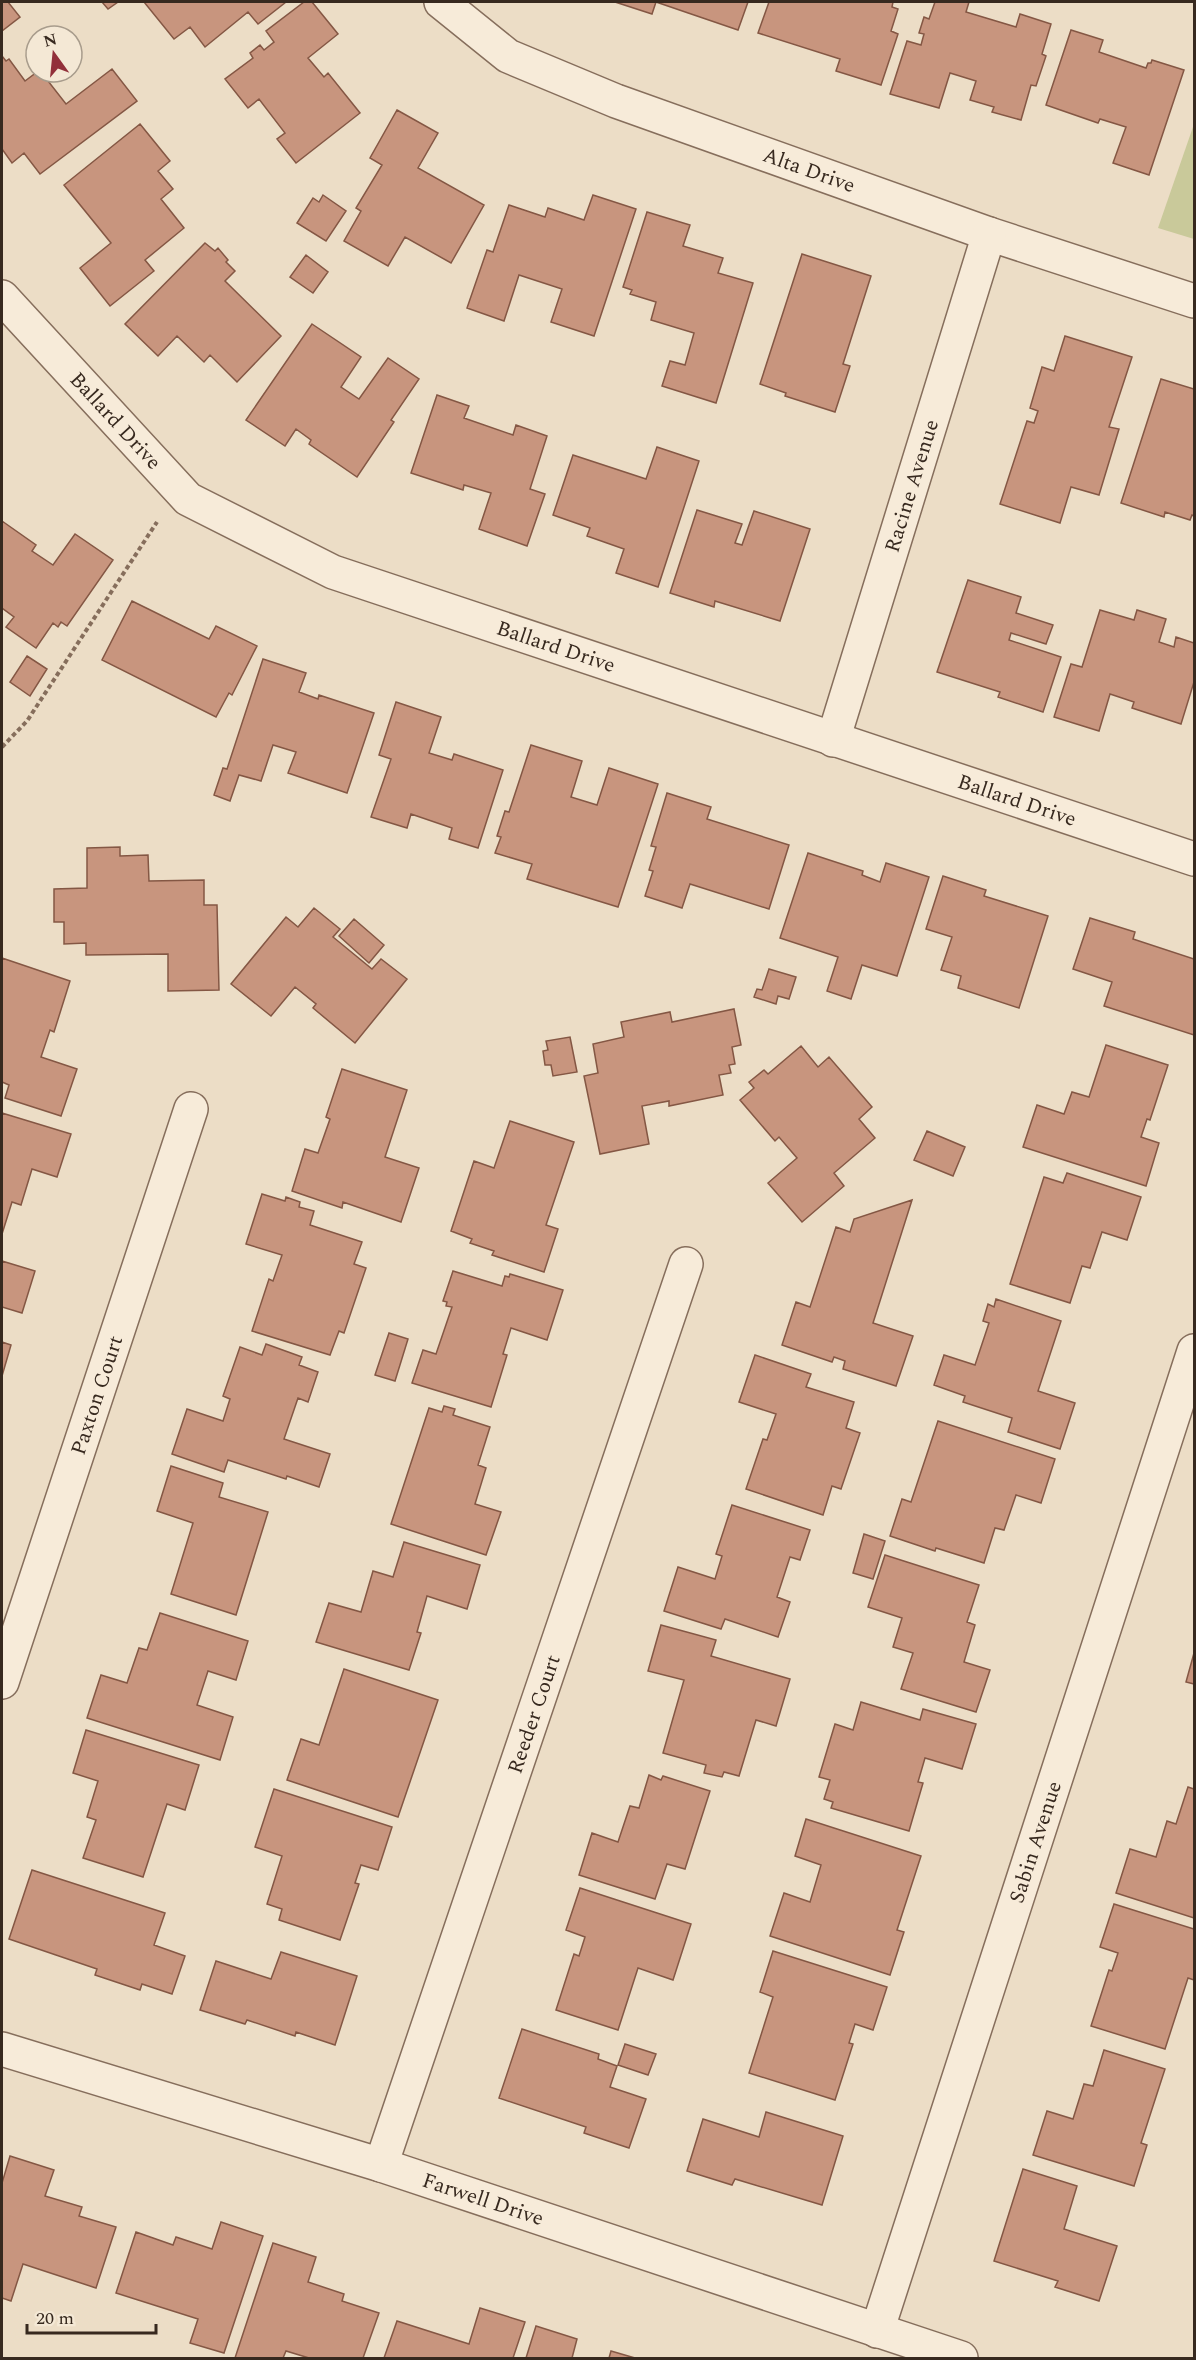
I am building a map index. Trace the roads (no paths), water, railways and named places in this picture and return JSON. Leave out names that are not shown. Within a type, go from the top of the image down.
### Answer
[{"type":"street","name":"Alta Drive","points":[[441,2],[508,56],[616,101],[989,234],[1194,301]]},
{"type":"street","name":"Racine Avenue","points":[[833,740],[989,234]]},
{"type":"street","name":"Ballard Drive","points":[[2,297],[188,499],[333,572],[1194,859]]},
{"type":"street","name":"Paxton Court","points":[[2,1682],[191,1109]]},
{"type":"street","name":"Reeder Court","points":[[381,2165],[686,1264]]},
{"type":"street","name":"Sabin Avenue","points":[[877,2331],[1194,1351]]},
{"type":"street","name":"Farwell Drive","points":[[2,2049],[381,2165],[961,2358]]}]
